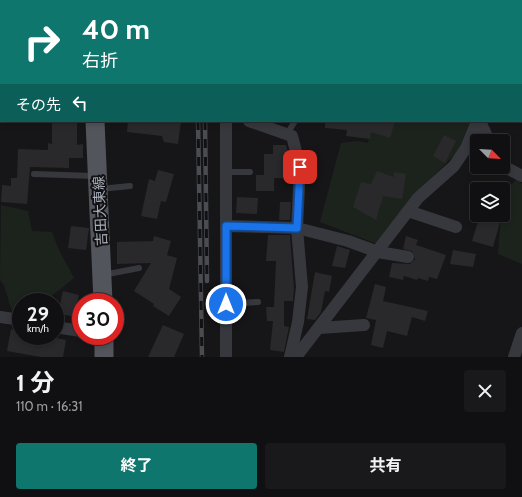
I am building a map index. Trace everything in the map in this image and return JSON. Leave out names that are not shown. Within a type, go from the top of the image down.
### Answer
[{"type":"main road","name":"吉田大東線","points":[[96,122],[103,293]]},
{"type":"main road","points":[[104,345],[104,357]]},
{"type":"street","points":[[226,122],[226,357]]},
{"type":"street","points":[[251,122],[292,136],[300,167],[297,228],[302,287],[298,322],[290,357]]},
{"type":"street","points":[[296,357],[418,198],[454,166],[466,148],[479,122]]},
{"type":"street","points":[[480,122],[486,134]]},
{"type":"street","points":[[510,170],[522,176]]},
{"type":"street","points":[[408,211],[456,227]]},
{"type":"street","points":[[226,226],[297,228],[348,241],[378,252],[408,257]]},
{"type":"street","points":[[0,317],[12,319]]},
{"type":"street","points":[[319,328],[364,325]]},
{"type":"street","points":[[514,357],[522,333]]},
{"type":"lane","points":[[287,134],[294,122]]},
{"type":"lane","points":[[226,172],[250,172]]},
{"type":"lane","points":[[34,174],[130,186]]},
{"type":"lane","points":[[102,275],[139,268]]},
{"type":"lane","points":[[226,304],[258,302]]},
{"type":"shaded area","points":[[373,122],[470,122],[458,151],[419,191],[377,244],[320,222],[341,143],[357,141],[368,143]]},
{"type":"shaded area","points":[[517,179],[522,184],[522,264],[498,254],[500,222],[510,222],[510,186]]},
{"type":"shaded area","points":[[1,205],[28,211],[32,231],[52,232],[58,248],[74,278],[55,293],[12,293],[12,312],[4,285],[0,280]]},
{"type":"building","points":[[52,122],[77,122],[77,145],[83,144],[83,158],[69,158],[69,168],[30,167],[27,204],[1,202],[2,185],[11,186],[11,178],[17,178],[18,149],[48,150],[48,143],[52,144]]},
{"type":"building","points":[[128,122],[181,122],[178,144],[164,142],[162,136],[127,132]]},
{"type":"building","points":[[325,122],[395,122],[390,138],[371,132],[370,139],[346,136],[347,130],[325,128]]},
{"type":"building","points":[[444,135],[456,141],[445,163],[433,156]]},
{"type":"building","points":[[273,145],[286,145],[291,163],[283,163],[283,178],[274,178],[274,191],[256,191],[256,175],[264,175],[264,154],[273,154]]},
{"type":"building","points":[[158,170],[174,174],[166,202],[161,201],[157,219],[141,216],[149,179],[155,181]]},
{"type":"building","points":[[377,171],[394,177],[394,172],[406,174],[402,199],[383,196],[376,220],[353,207],[361,182],[371,184]]},
{"type":"building","points":[[237,197],[258,198],[257,214],[236,213]]},
{"type":"building","points":[[280,202],[291,202],[290,220],[279,220]]},
{"type":"building","points":[[478,222],[500,222],[493,247],[472,241]]},
{"type":"building","points":[[71,226],[89,228],[86,250],[68,248]]},
{"type":"building","points":[[268,235],[290,235],[294,289],[293,301],[284,301],[284,326],[289,327],[284,352],[270,350],[273,321],[267,321],[266,307],[274,307],[276,261],[266,261]]},
{"type":"building","points":[[154,236],[171,241],[167,255],[177,258],[169,289],[181,297],[169,316],[134,291],[151,263],[117,264],[117,242],[153,241]]},
{"type":"building","points":[[406,236],[418,240],[416,245],[446,255],[437,279],[429,277],[428,281],[418,278],[417,280],[404,276],[403,280],[389,277],[392,263],[410,264],[415,259],[412,251],[403,249]]},
{"type":"building","points":[[337,246],[350,250],[345,268],[332,266]]},
{"type":"building","points":[[453,250],[476,254],[473,267],[450,264]]},
{"type":"building","points":[[315,272],[332,276],[329,292],[325,291],[321,312],[315,320],[307,319]]},
{"type":"building","points":[[375,284],[386,287],[383,301],[428,311],[425,321],[412,317],[407,336],[387,331],[383,348],[371,345],[376,320],[366,318]]},
{"type":"building","points":[[63,291],[72,293],[72,316],[64,314],[64,293],[63,293]]},
{"type":"building","points":[[163,325],[184,334],[174,357],[148,357]]},
{"type":"building","points":[[11,329],[12,345],[64,345],[64,340],[66,340],[63,357],[41,357],[7,351]]},
{"type":"railway","points":[[198,122],[202,357]]},
{"type":"railway","points":[[205,122],[207,281]]},
{"type":"route","points":[[226,304],[226,226],[297,228],[300,167]]}]
